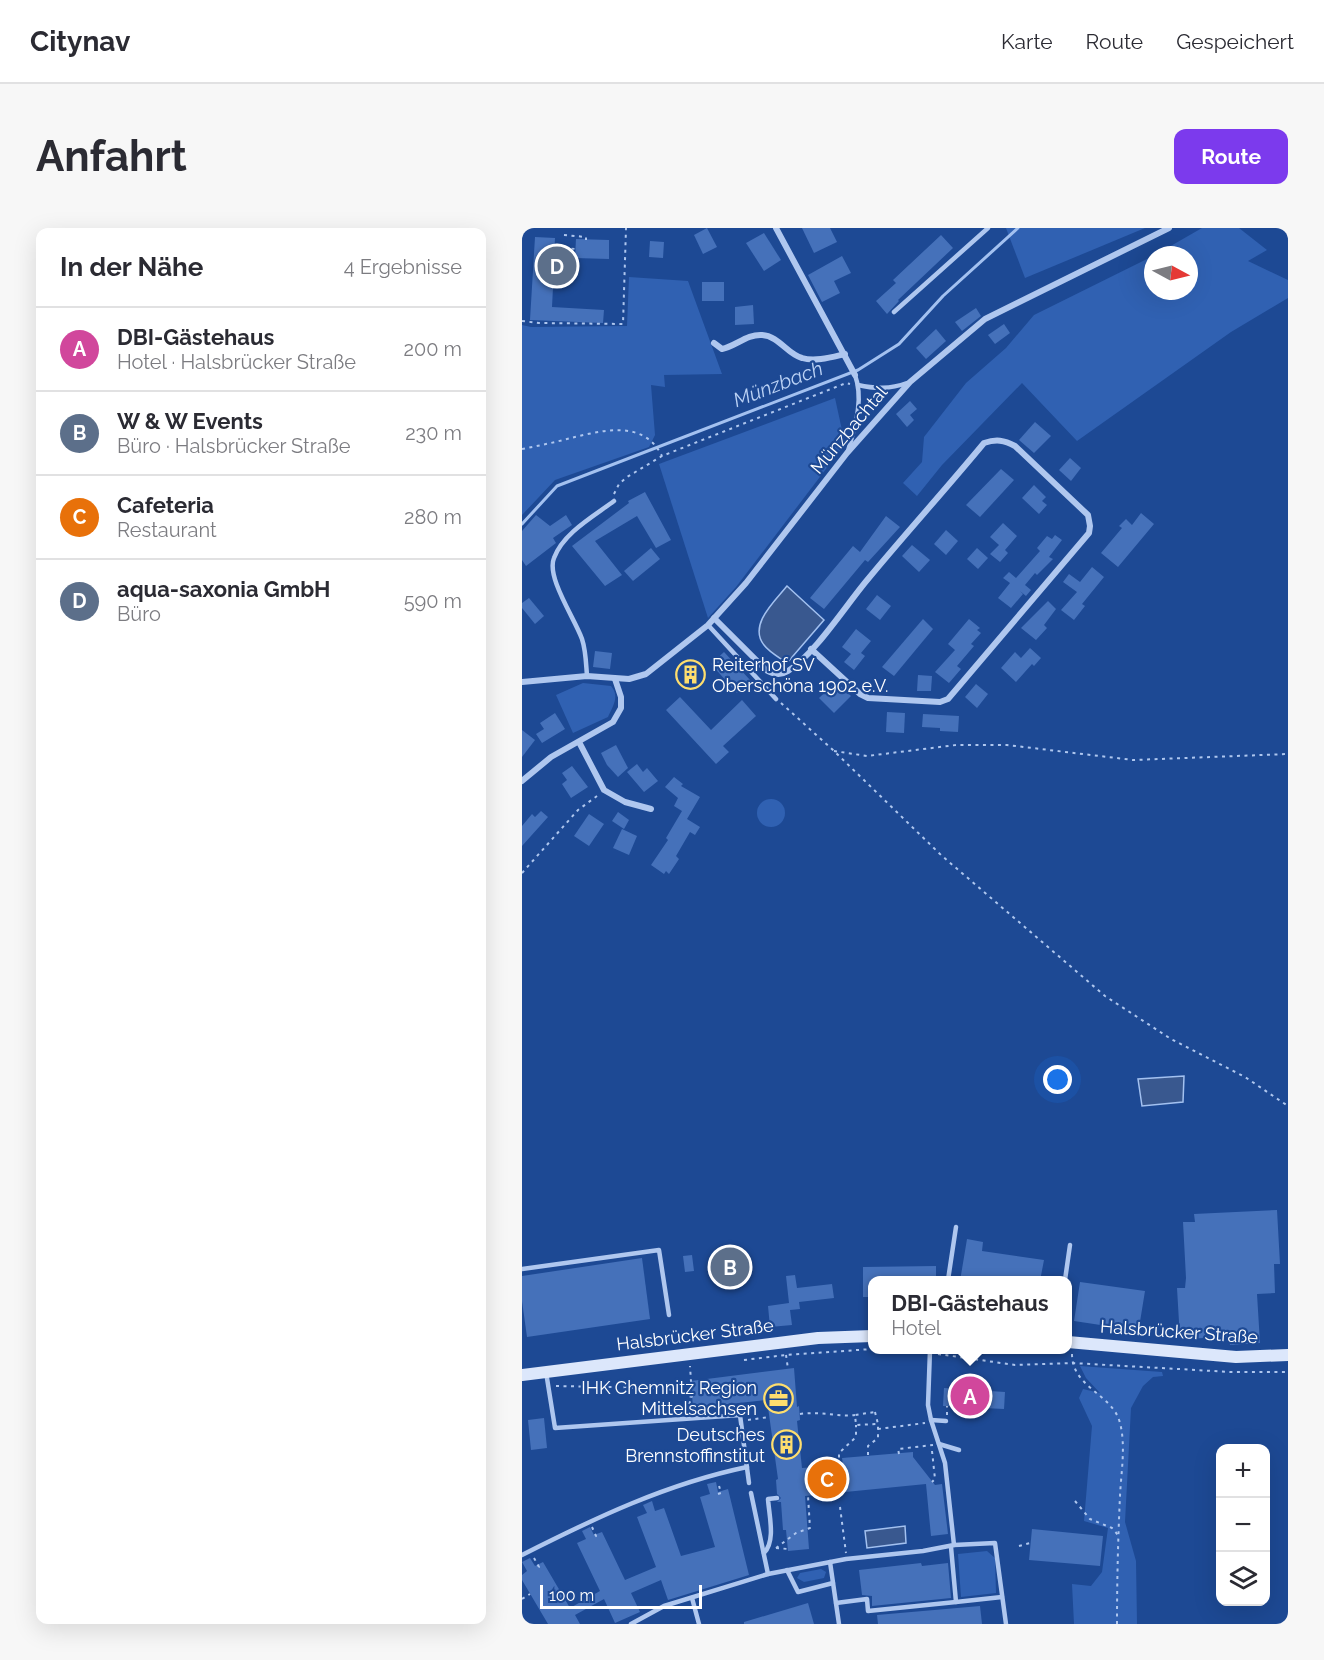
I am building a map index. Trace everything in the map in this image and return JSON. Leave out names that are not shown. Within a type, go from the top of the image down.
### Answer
[{"type":"main road","name":"Halsbrücker Straße","points":[[522,1375],[547,1378],[818,1338],[868,1336]]},
{"type":"main road","name":"Halsbrücker Straße","points":[[1072,1342],[1236,1357],[1288,1355]]},
{"type":"street","points":[[776,228],[855,375]]},
{"type":"street","name":"Münzbachtal","points":[[522,682],[587,676],[629,679],[646,674],[708,625],[746,583],[847,453],[910,382],[985,319],[1169,228]]},
{"type":"street","points":[[714,343],[722,349],[748,337],[761,334],[775,338],[788,350],[802,358],[813,360],[845,354]]},
{"type":"street","points":[[714,618],[766,670],[774,674],[783,674],[788,671],[812,649],[984,443],[998,440],[1015,446],[1088,515],[1089,533],[948,699],[940,702],[868,698],[860,694],[812,649]]},
{"type":"street","points":[[522,781],[551,757],[613,722],[618,715],[621,697],[615,679]]},
{"type":"street","points":[[579,742],[604,790],[625,801],[651,809]]},
{"type":"lane","points":[[894,312],[988,228]]},
{"type":"lane","points":[[847,453],[859,408],[855,375]]},
{"type":"lane","points":[[858,385],[874,389],[893,388],[910,382]]},
{"type":"lane","points":[[587,676],[583,642],[555,581],[552,560],[556,551],[571,534],[614,501]]},
{"type":"lane","points":[[708,625],[776,699]]},
{"type":"lane","points":[[949,1276],[956,1227]]},
{"type":"lane","points":[[1066,1276],[1070,1245]]},
{"type":"lane","points":[[522,1269],[659,1250],[669,1315]]},
{"type":"lane","points":[[930,1354],[928,1405],[945,1463],[956,1602]]},
{"type":"lane","points":[[547,1378],[555,1428],[740,1415],[750,1484]]},
{"type":"lane","points":[[931,1420],[946,1421]]},
{"type":"lane","points":[[939,1444],[959,1450]]},
{"type":"lane","points":[[522,1554],[624,1506],[717,1473],[747,1467]]},
{"type":"lane","points":[[751,1493],[768,1574]]},
{"type":"lane","points":[[764,1553],[770,1547],[771,1539],[768,1499],[777,1498]]},
{"type":"lane","points":[[631,1624],[664,1606],[768,1574],[846,1559],[995,1543],[1006,1624]]},
{"type":"lane","points":[[830,1562],[839,1624]]},
{"type":"lane","points":[[787,1570],[798,1592],[833,1583]]},
{"type":"lane","points":[[836,1603],[867,1599],[868,1611],[1002,1597]]},
{"type":"lane","points":[[692,1598],[699,1624]]},
{"type":"path","points":[[522,321],[623,324],[626,228]]},
{"type":"path","points":[[564,235],[586,237],[586,240]]},
{"type":"path","points":[[564,248],[576,249]]},
{"type":"path","points":[[614,501],[618,484],[662,456],[846,383],[858,385]]},
{"type":"path","points":[[522,449],[610,429],[639,433],[657,446],[662,456]]},
{"type":"path","points":[[776,699],[833,750],[941,855],[1105,996],[1171,1039],[1245,1077],[1288,1106]]},
{"type":"path","points":[[833,750],[867,756],[956,745],[1007,745],[1133,760],[1288,754]]},
{"type":"path","points":[[522,873],[578,810],[604,790]]},
{"type":"path","points":[[735,1361],[868,1349]]},
{"type":"path","points":[[948,1354],[1015,1365],[1072,1363],[1231,1372],[1288,1372]]},
{"type":"path","points":[[1071,1354],[1072,1363],[1079,1378],[1115,1412],[1120,1423],[1122,1448],[1117,1624]]},
{"type":"path","points":[[786,1355],[788,1369]]},
{"type":"path","points":[[686,1411],[692,1397],[690,1366]]},
{"type":"path","points":[[547,1378],[560,1382]]},
{"type":"path","points":[[547,1378],[558,1387],[665,1388],[692,1397]]},
{"type":"path","points":[[800,1414],[817,1412],[844,1415],[875,1412],[878,1438],[868,1446],[868,1455]]},
{"type":"path","points":[[839,1465],[838,1453],[856,1437],[855,1414]]},
{"type":"path","points":[[741,1421],[769,1417]]},
{"type":"path","points":[[878,1429],[923,1424],[931,1420]]},
{"type":"path","points":[[856,1425],[878,1424]]},
{"type":"path","points":[[899,1454],[898,1449],[939,1444]]},
{"type":"path","points":[[932,1445],[935,1479],[932,1482]]},
{"type":"path","points":[[717,1473],[721,1493],[718,1494]]},
{"type":"path","points":[[788,1549],[775,1548],[796,1533],[810,1528],[808,1496]]},
{"type":"path","points":[[1075,1501],[1090,1519],[1112,1528],[1118,1534]]},
{"type":"path","points":[[840,1507],[846,1559]]},
{"type":"path","points":[[1019,1546],[1030,1543]]},
{"type":"path","points":[[530,1551],[539,1567],[536,1568]]},
{"type":"path","points":[[522,1599],[530,1594]]},
{"type":"shaded area","points":[[1006,228],[1145,228],[1025,278]]},
{"type":"shaded area","points":[[1202,228],[1239,228],[1267,250],[1248,261],[1288,280],[1288,298],[1231,332],[1077,441],[1022,383],[942,465],[917,496],[903,483],[922,462],[924,437],[966,383],[1006,348],[1034,315],[1144,260],[1144,300],[1198,300],[1198,246],[1171,246]]},
{"type":"shaded area","points":[[629,277],[688,281],[722,374],[664,375],[665,387],[651,385],[655,435],[649,447],[555,480],[522,515],[522,325],[531,327],[627,326]]},
{"type":"shaded area","points":[[835,398],[845,444],[736,587],[708,618],[659,464]]},
{"type":"shaded area","points":[[787,586],[824,620],[787,663],[766,648],[760,637],[759,629],[770,606]]},
{"type":"shaded area","points":[[583,683],[611,686],[614,690],[615,701],[608,717],[573,733],[556,695]]},
{"type":"shaded area","points":[[771,799],[781,803],[785,813],[781,823],[771,827],[761,823],[757,813],[761,803]]},
{"type":"shaded area","points":[[1184,1076],[1183,1102],[1142,1106],[1138,1079]]},
{"type":"shaded area","points":[[1080,1366],[1162,1372],[1163,1376],[1153,1377],[1143,1386],[1131,1408],[1125,1522],[1136,1561],[1137,1624],[1074,1624],[1072,1584],[1091,1586],[1102,1572],[1108,1528],[1084,1521],[1092,1426],[1079,1398],[1083,1389],[1100,1393],[1086,1378]]},
{"type":"shaded area","points":[[905,1526],[906,1543],[867,1548],[865,1531]]},
{"type":"shaded area","points":[[987,1551],[995,1558],[996,1593],[961,1597],[958,1554]]},
{"type":"shaded area","points":[[821,1569],[826,1572],[824,1578],[804,1582],[797,1578],[800,1573]]},
{"type":"building","points":[[707,228],[717,247],[703,254],[694,235]]},
{"type":"building","points":[[802,228],[830,228],[837,242],[814,253]]},
{"type":"building","points":[[764,233],[781,260],[764,271],[746,243]]},
{"type":"building","points":[[941,235],[953,248],[898,300],[887,314],[876,301],[896,283],[893,280]]},
{"type":"building","points":[[535,237],[555,238],[554,259],[560,264],[554,268],[552,307],[604,310],[603,323],[530,320]]},
{"type":"building","points":[[576,239],[609,240],[609,259],[575,258]]},
{"type":"building","points":[[650,241],[664,242],[663,258],[649,257]]},
{"type":"building","points":[[842,256],[851,273],[834,281],[840,293],[822,302],[808,275]]},
{"type":"building","points":[[702,282],[724,282],[724,301],[702,301]]},
{"type":"building","points":[[753,305],[754,324],[735,325],[735,307]]},
{"type":"building","points":[[976,308],[981,316],[962,331],[955,322]]},
{"type":"building","points":[[1004,324],[1010,333],[995,344],[988,335]]},
{"type":"building","points":[[936,329],[946,341],[926,359],[916,348]]},
{"type":"building","points":[[910,401],[917,409],[910,415],[914,420],[907,427],[896,414]]},
{"type":"building","points":[[1035,422],[1051,436],[1034,453],[1019,440]]},
{"type":"building","points":[[1070,458],[1081,468],[1071,481],[1059,470]]},
{"type":"building","points":[[1001,469],[1014,480],[980,517],[966,505]]},
{"type":"building","points":[[1034,485],[1046,497],[1042,501],[1047,505],[1039,514],[1022,498]]},
{"type":"building","points":[[645,492],[671,540],[656,548],[637,516],[595,541],[622,575],[605,586],[572,546],[629,503],[628,501]]},
{"type":"building","points":[[1141,513],[1154,524],[1118,567],[1101,553],[1122,528],[1119,526],[1126,519],[1132,525]]},
{"type":"building","points":[[536,515],[550,526],[566,515],[572,525],[553,538],[556,543],[526,566],[522,560],[522,531]]},
{"type":"building","points":[[886,516],[900,527],[868,562],[865,560],[824,609],[810,598],[853,546],[860,552]]},
{"type":"building","points":[[1003,523],[1017,536],[1005,550],[1008,553],[1000,562],[990,554],[999,545],[990,537]]},
{"type":"building","points":[[946,530],[958,541],[946,555],[934,544]]},
{"type":"building","points":[[1055,535],[1062,540],[1049,557],[1053,559],[1037,575],[1035,573],[1025,585],[1031,590],[1026,596],[1020,591],[1023,594],[1011,608],[998,598],[1010,583],[1003,578],[1009,572],[1016,578],[1040,551],[1037,548],[1047,536],[1052,539]]},
{"type":"building","points":[[912,545],[930,560],[919,572],[902,556]]},
{"type":"building","points":[[651,548],[660,559],[633,581],[624,571]]},
{"type":"building","points":[[977,548],[988,558],[978,569],[967,559]]},
{"type":"building","points":[[1092,567],[1104,577],[1082,604],[1085,606],[1074,620],[1061,610],[1077,592],[1063,582],[1069,574],[1080,582]]},
{"type":"building","points":[[877,595],[891,606],[880,620],[866,609]]},
{"type":"building","points":[[529,598],[544,616],[535,624],[522,608],[522,603]]},
{"type":"building","points":[[1048,601],[1056,609],[1044,625],[1047,628],[1036,640],[1021,628]]},
{"type":"building","points":[[923,619],[933,629],[894,676],[882,667]]},
{"type":"building","points":[[969,619],[980,628],[977,630],[981,633],[971,644],[974,646],[957,666],[961,669],[949,683],[935,672],[955,650],[948,644]]},
{"type":"building","points":[[856,629],[871,641],[861,653],[865,656],[854,670],[844,662],[851,654],[842,647]]},
{"type":"building","points":[[1030,648],[1041,658],[1034,666],[1032,664],[1016,682],[1001,668],[1015,652],[1021,658]]},
{"type":"building","points":[[595,651],[612,653],[610,669],[593,667]]},
{"type":"building","points":[[724,652],[751,681],[737,693],[711,664]]},
{"type":"building","name":"Reiterhof SV Oberschöna 1902 e.V.","points":[[694,661],[705,673],[687,689],[676,677]]},
{"type":"building","points":[[918,675],[932,676],[931,691],[917,691]]},
{"type":"building","points":[[836,682],[851,696],[834,713],[819,698]]},
{"type":"building","points":[[976,684],[988,694],[977,708],[965,697]]},
{"type":"building","points":[[680,697],[711,730],[742,700],[756,716],[723,746],[729,752],[716,764],[666,710]]},
{"type":"building","points":[[887,712],[905,713],[904,733],[886,732]]},
{"type":"building","points":[[555,713],[565,729],[542,743],[536,734],[544,729],[540,723]]},
{"type":"building","points":[[923,714],[959,716],[958,732],[922,727]]},
{"type":"building","points":[[522,730],[535,740],[522,757]]},
{"type":"building","points":[[616,745],[628,768],[618,777],[607,765],[601,753]]},
{"type":"building","points":[[637,764],[643,772],[647,768],[658,781],[644,792],[627,772]]},
{"type":"building","points":[[572,766],[588,787],[571,798],[562,784],[567,780],[562,773]]},
{"type":"building","points":[[674,777],[683,784],[681,786],[700,797],[687,819],[700,827],[695,835],[690,832],[676,856],[679,859],[669,874],[666,871],[664,874],[651,865],[668,840],[666,838],[682,811],[674,806],[678,798],[665,787]]},
{"type":"building","points":[[541,811],[548,817],[522,846],[522,826],[532,814],[535,817]]},
{"type":"building","points":[[618,812],[629,820],[624,829],[612,821]]},
{"type":"building","points":[[589,814],[604,824],[589,846],[574,836]]},
{"type":"building","points":[[622,829],[637,836],[629,855],[613,848]]},
{"type":"building","points":[[1277,1210],[1280,1264],[1274,1264],[1275,1293],[1257,1294],[1260,1343],[1230,1345],[1229,1337],[1180,1339],[1177,1288],[1185,1288],[1186,1278],[1183,1222],[1195,1222],[1194,1214]]},
{"type":"building","points":[[967,1239],[983,1242],[982,1251],[1044,1260],[1041,1276],[961,1276]]},
{"type":"building","points":[[720,1254],[739,1254],[739,1272],[721,1273]]},
{"type":"building","points":[[692,1255],[694,1271],[685,1272],[683,1256]]},
{"type":"building","points":[[642,1258],[650,1319],[527,1337],[522,1301],[522,1276]]},
{"type":"building","points":[[936,1266],[936,1276],[868,1276],[868,1297],[863,1297],[863,1267]]},
{"type":"building","points":[[795,1275],[797,1288],[832,1284],[834,1298],[799,1302],[800,1309],[790,1310],[792,1325],[770,1327],[768,1306],[789,1303],[786,1276]]},
{"type":"building","points":[[1080,1282],[1145,1291],[1138,1334],[1127,1332],[1127,1329],[1074,1321]]},
{"type":"building","points":[[794,1368],[797,1407],[799,1406],[800,1420],[797,1421],[802,1468],[843,1465],[842,1458],[913,1452],[913,1457],[935,1485],[942,1484],[948,1534],[931,1536],[926,1484],[805,1496],[809,1549],[788,1551],[786,1530],[783,1530],[781,1502],[777,1502],[781,1498],[777,1494],[776,1480],[778,1479],[767,1400],[693,1408],[691,1381]]},
{"type":"building","points":[[944,1388],[1005,1392],[1004,1409],[943,1406]]},
{"type":"building","points":[[544,1418],[547,1448],[531,1450],[528,1420]]},
{"type":"building","points":[[716,1482],[718,1492],[728,1489],[749,1575],[668,1600],[661,1580],[631,1593],[640,1612],[615,1623],[604,1599],[575,1615],[580,1624],[548,1624],[522,1580],[522,1575],[527,1571],[522,1562],[530,1558],[535,1566],[543,1562],[570,1608],[600,1591],[577,1543],[586,1539],[582,1531],[590,1527],[594,1535],[602,1532],[625,1580],[656,1567],[637,1517],[647,1513],[643,1505],[652,1501],[655,1511],[664,1508],[681,1556],[715,1547],[700,1497],[710,1494],[707,1484]]},
{"type":"building","points":[[1032,1529],[1103,1536],[1100,1566],[1029,1560]]},
{"type":"building","points":[[921,1563],[922,1566],[948,1563],[951,1598],[872,1606],[872,1596],[862,1595],[859,1570]]},
{"type":"building","points":[[808,1603],[814,1624],[744,1624],[744,1622]]},
{"type":"building","points":[[980,1606],[982,1624],[878,1624],[877,1615]]},
{"type":"waterway","name":"Münzbach","points":[[522,524],[557,486],[858,370],[899,344],[943,296],[1018,228]]},
{"type":"place","name":"aqua-saxonia GmbH","points":[[557,266]]},
{"type":"place","name":"Reiterhof SV Oberschöna 1902 e.V.","points":[[691,675]]},
{"type":"place","name":"W & W Events","points":[[730,1267]]},
{"type":"place","name":"DBI-Gästehaus","points":[[970,1396]]},
{"type":"place","name":"IHK Chemnitz Region Mittelsachsen","points":[[778,1398]]},
{"type":"place","name":"Deutsches Brennstoffinstitut","points":[[786,1445]]},
{"type":"place","name":"Cafeteria","points":[[827,1479]]}]
